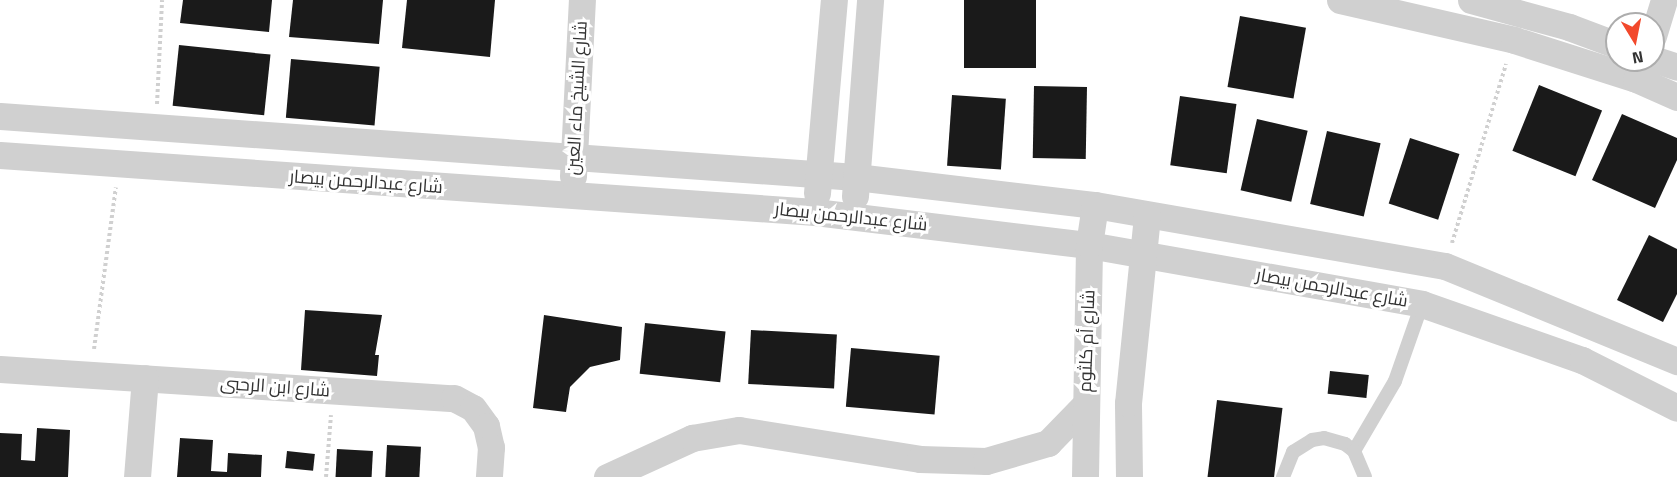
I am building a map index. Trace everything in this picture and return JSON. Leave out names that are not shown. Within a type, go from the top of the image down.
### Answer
[{"type":"street","name":"شارع الشيخ ماء العين","points":[[572,196],[582,0]]},
{"type":"street","points":[[815,212],[834,0]]},
{"type":"street","points":[[853,215],[870,0]]},
{"type":"street","points":[[1340,0],[1514,40],[1605,58]]},
{"type":"street","points":[[1471,0],[1569,27],[1605,40]]},
{"type":"street","points":[[1656,72],[1675,82]]},
{"type":"street","name":"شارع عبدالرحمن بيصار","points":[[0,116],[856,177],[1095,205],[1146,216],[1445,266],[1677,361]]},
{"type":"street","name":"شارع عبدالرحمن بيصار","points":[[0,155],[119,166],[853,215],[1089,245],[1422,304],[1582,360],[1677,408]]},
{"type":"street","name":"شارع أم كلثوم","points":[[1085,477],[1089,245],[1095,205]]},
{"type":"street","points":[[1130,477],[1128,403],[1146,216]]},
{"type":"street","name":"شارع ابن الرحبى","points":[[0,369],[454,398],[473,408],[486,426],[491,447],[489,477]]},
{"type":"street","points":[[137,477],[145,378]]},
{"type":"street","points":[[607,477],[692,438],[739,430],[920,459],[986,461],[1048,442],[1085,405]]},
{"type":"lane","points":[[1354,451],[1395,381],[1422,304]]},
{"type":"lane","points":[[1283,477],[1293,452],[1312,440],[1335,440],[1354,451],[1365,477]]},
{"type":"path","points":[[156,128],[162,0]]},
{"type":"path","points":[[1445,266],[1514,40]]},
{"type":"path","points":[[91,374],[119,166]]},
{"type":"path","points":[[326,477],[332,391]]},
{"type":"building","points":[[183,0],[272,0],[269,32],[180,23]]},
{"type":"building","points":[[293,0],[383,0],[379,44],[289,37]]},
{"type":"building","points":[[407,0],[495,0],[490,57],[402,48]]},
{"type":"building","points":[[964,0],[1036,0],[1036,68],[964,68]]},
{"type":"building","points":[[1240,16],[1306,28],[1293,99],[1227,87]]},
{"type":"building","points":[[179,45],[270,55],[264,115],[173,106]]},
{"type":"building","points":[[291,59],[380,67],[375,126],[286,118]]},
{"type":"building","points":[[1539,85],[1602,110],[1575,176],[1512,151]]},
{"type":"building","points":[[1034,86],[1087,87],[1086,159],[1033,158]]},
{"type":"building","points":[[952,95],[1006,99],[1001,170],[947,166]]},
{"type":"building","points":[[1180,96],[1236,104],[1227,173],[1170,165]]},
{"type":"building","points":[[1622,114],[1677,138],[1677,160],[1655,208],[1592,180]]},
{"type":"building","points":[[1257,119],[1308,131],[1291,202],[1241,190]]},
{"type":"building","points":[[1327,131],[1381,143],[1364,216],[1310,204]]},
{"type":"building","points":[[1410,138],[1459,154],[1438,220],[1389,204]]},
{"type":"building","points":[[1649,235],[1677,249],[1677,294],[1663,322],[1617,300]]},
{"type":"building","points":[[305,310],[382,315],[375,355],[379,355],[377,376],[301,370]]},
{"type":"building","points":[[544,315],[622,327],[620,360],[590,367],[570,387],[566,412],[533,408]]},
{"type":"building","points":[[645,323],[726,331],[720,382],[640,374]]},
{"type":"building","points":[[751,330],[837,335],[834,388],[748,384]]},
{"type":"building","points":[[851,348],[940,356],[935,415],[846,407]]},
{"type":"building","points":[[1330,371],[1369,375],[1366,398],[1328,394]]},
{"type":"building","points":[[1217,400],[1283,408],[1274,477],[1208,477]]},
{"type":"building","points":[[37,428],[70,430],[68,477],[0,477],[0,433],[22,434],[21,460],[35,461]]},
{"type":"building","points":[[180,438],[213,440],[211,471],[227,472],[228,453],[262,455],[261,477],[177,477]]},
{"type":"building","points":[[387,445],[421,447],[419,477],[385,477]]},
{"type":"building","points":[[337,449],[373,451],[372,477],[336,477]]},
{"type":"building","points":[[287,451],[315,454],[313,471],[285,468]]}]
